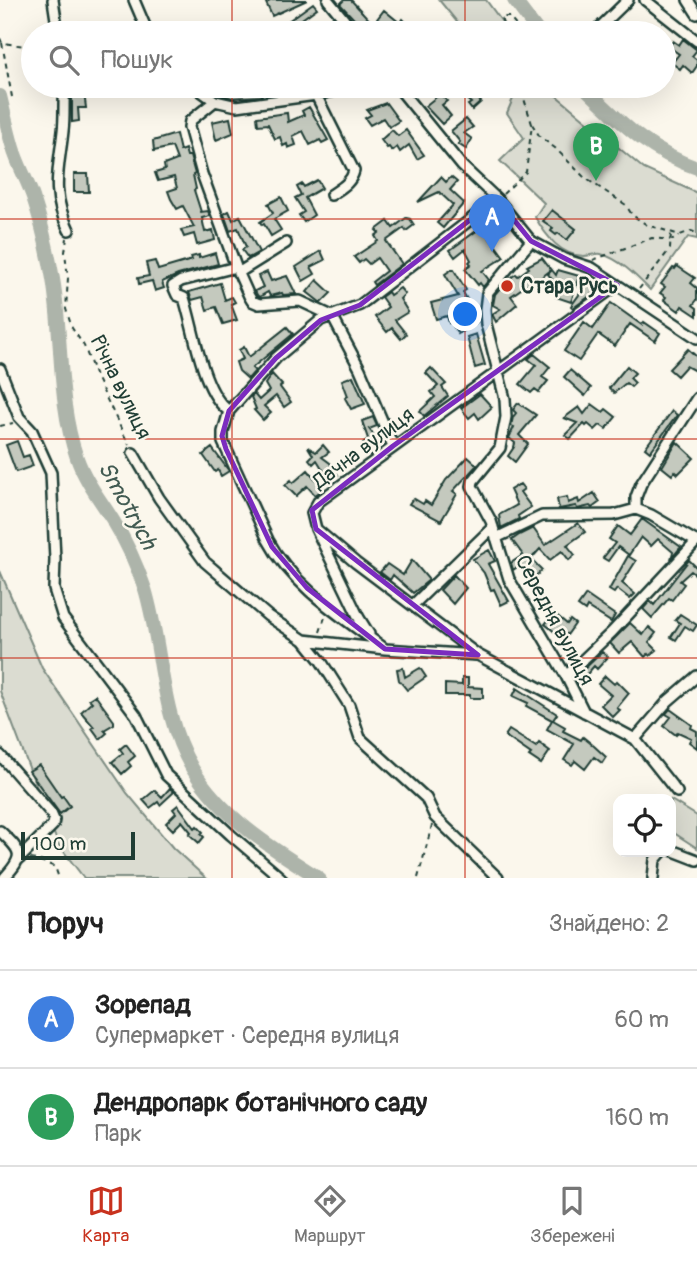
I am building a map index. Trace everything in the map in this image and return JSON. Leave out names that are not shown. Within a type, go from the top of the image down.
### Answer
[{"type":"street","points":[[53,0],[56,21]]},
{"type":"street","points":[[134,0],[143,21]]},
{"type":"street","points":[[328,0],[345,21]]},
{"type":"street","points":[[606,21],[628,0]]},
{"type":"street","points":[[645,0],[673,21]]},
{"type":"street","points":[[688,0],[697,14]]},
{"type":"street","points":[[676,23],[696,38]]},
{"type":"street","points":[[64,98],[56,177],[64,220],[69,230]]},
{"type":"street","points":[[211,98],[237,106],[294,98]]},
{"type":"street","points":[[318,98],[354,171],[347,184],[331,195]]},
{"type":"street","points":[[407,98],[462,166],[497,199],[531,241],[564,259],[592,268],[697,338]]},
{"type":"street","points":[[215,101],[190,121],[189,127],[202,174],[248,296],[255,303],[300,301],[332,316],[360,369],[393,446]]},
{"type":"street","points":[[385,649],[302,583],[268,540],[223,442],[223,432],[229,411],[276,358],[321,320],[360,305],[497,199]]},
{"type":"street","name":"Середня вулиця","points":[[531,241],[487,293],[486,324],[506,408],[503,439],[472,484],[493,527],[509,579],[585,713]]},
{"type":"street","points":[[229,411],[219,402],[206,374],[184,298],[177,295],[173,286],[181,281],[237,270],[286,243]]},
{"type":"street","name":"Дачна вулиця","points":[[316,529],[313,513],[318,502],[393,446],[621,287]]},
{"type":"street","points":[[0,369],[22,420],[32,431],[51,473],[54,589],[63,618],[136,715],[166,775],[281,878]]},
{"type":"street","points":[[636,509],[636,497],[641,484],[697,398]]},
{"type":"street","name":"Річна вулиця","points":[[133,453],[159,498],[205,562],[268,616],[309,640],[385,649],[478,655]]},
{"type":"street","points":[[496,537],[542,516],[614,516],[636,509],[697,541],[612,632],[566,676]]},
{"type":"street","points":[[413,606],[493,527]]},
{"type":"street","points":[[316,529],[371,639]]},
{"type":"street","points":[[316,529],[356,564],[478,655]]},
{"type":"street","name":"Річна вулиця","points":[[309,640],[349,705],[360,738],[426,798],[435,817],[498,878]]},
{"type":"street","name":"Середня вулиця","points":[[478,655],[635,739],[677,792]]},
{"type":"street","points":[[635,739],[668,701],[697,676]]},
{"type":"street","points":[[0,755],[51,813],[54,820],[53,825],[4,878]]},
{"type":"street","points":[[0,831],[17,847],[19,859]]},
{"type":"street","points":[[676,852],[697,860]]},
{"type":"street","points":[[653,878],[658,857]]},
{"type":"path","points":[[0,38],[12,97]]},
{"type":"path","points":[[2,43],[21,45]]},
{"type":"path","points":[[524,98],[532,124],[540,137],[585,178],[626,205],[632,215],[647,225],[680,235]]},
{"type":"path","points":[[497,199],[526,172],[532,124]]},
{"type":"path","name":"Річна вулиця","points":[[69,230],[65,252],[68,278],[66,309],[72,328],[133,453]]},
{"type":"path","points":[[621,287],[641,289],[670,248],[671,231]]},
{"type":"path","points":[[593,260],[652,238],[670,240],[691,232],[697,233]]},
{"type":"path","points":[[0,426],[22,420]]},
{"type":"path","points":[[309,640],[319,634],[330,607]]},
{"type":"path","points":[[418,878],[435,817]]},
{"type":"path","points":[[19,859],[38,860],[55,867],[59,878]]},
{"type":"highlighted area","points":[[497,199],[531,241],[617,285],[393,446],[312,510],[316,529],[478,655],[385,649],[307,588],[272,547],[226,449],[222,436],[229,411],[276,358],[321,320],[360,305]]},
{"type":"shaded area","points":[[439,0],[486,0],[501,21],[456,21]]},
{"type":"shaded area","points":[[513,98],[559,98],[644,169],[697,193],[697,239],[688,237],[650,290],[615,260],[601,254],[576,255],[561,249],[535,217],[544,203],[500,161],[524,138],[507,113]]},
{"type":"shaded area","points":[[0,571],[42,668],[127,793],[173,848],[206,878],[84,878],[58,844],[0,691]]},
{"type":"shaded area","points":[[676,803],[697,816],[697,848],[676,834]]},
{"type":"building","points":[[272,0],[307,0],[272,16],[266,3]]},
{"type":"building","points":[[344,0],[351,0],[370,21],[356,21],[340,4]]},
{"type":"building","points":[[313,3],[317,8],[302,19],[304,21],[288,21]]},
{"type":"building","points":[[384,10],[398,21],[380,21],[377,19]]},
{"type":"building","points":[[683,39],[697,50],[692,56],[697,60],[697,66],[692,73],[683,65],[680,69],[676,66],[679,54],[676,52],[676,43],[679,45]]},
{"type":"building","points":[[72,98],[85,98],[86,108],[78,108],[79,121],[72,122]]},
{"type":"building","points":[[435,98],[444,98],[447,101],[442,105],[451,116],[442,124],[425,106]]},
{"type":"building","points":[[465,98],[477,98],[481,102],[472,110],[468,105],[471,103]]},
{"type":"building","points":[[386,103],[399,121],[389,127],[383,118],[370,125],[365,118],[371,115],[367,110]]},
{"type":"building","points":[[309,107],[328,140],[322,143],[320,140],[310,145],[303,131],[293,136],[296,145],[288,148],[287,144],[283,146],[280,137],[275,139],[268,124],[258,125],[257,117],[287,113],[288,122],[304,115],[302,111]]},
{"type":"building","points":[[230,118],[233,133],[216,140],[212,122]]},
{"type":"building","points":[[466,119],[473,127],[464,133],[472,139],[466,149],[458,144],[460,142],[451,131]]},
{"type":"building","points":[[392,130],[398,136],[406,130],[424,155],[417,159],[409,145],[400,152],[397,147],[392,151],[387,148],[381,140]]},
{"type":"building","points":[[176,134],[180,151],[185,149],[187,156],[190,156],[195,174],[194,190],[201,212],[208,211],[210,216],[202,218],[205,232],[213,230],[215,240],[197,245],[194,234],[184,237],[181,230],[194,227],[183,206],[177,209],[171,199],[168,191],[177,188],[174,177],[158,181],[155,173],[165,170],[164,165],[177,160],[172,147],[154,151],[153,141]]},
{"type":"building","points":[[74,174],[88,174],[89,192],[74,192]]},
{"type":"building","points":[[441,177],[446,182],[451,177],[457,182],[450,190],[464,203],[443,228],[437,223],[453,205],[439,192],[418,202]]},
{"type":"building","points":[[317,180],[322,188],[305,198],[314,215],[304,222],[299,215],[304,212],[295,198],[301,195],[297,187],[302,184],[304,187]]},
{"type":"building","points":[[281,197],[288,211],[274,219],[281,230],[271,236],[260,222],[273,213],[268,204]]},
{"type":"building","points":[[552,210],[576,229],[567,240],[558,233],[556,235],[551,231],[553,228],[543,221]]},
{"type":"building","points":[[229,211],[233,220],[240,216],[259,252],[248,258],[242,250],[246,247],[238,228],[230,231],[224,214]]},
{"type":"building","points":[[406,218],[414,225],[406,231],[404,228],[386,241],[402,264],[374,285],[372,282],[386,271],[377,258],[369,264],[364,259],[359,263],[354,257],[378,241],[375,236],[379,233],[376,230],[388,221],[393,228]]},
{"type":"building","points":[[482,227],[504,257],[482,271],[489,280],[483,287],[480,283],[478,285],[465,269],[471,264],[471,260],[465,249],[455,257],[450,250]]},
{"type":"building","points":[[321,251],[325,260],[311,267],[315,274],[303,281],[296,267]]},
{"type":"building","points":[[215,253],[218,264],[162,282],[164,288],[155,291],[152,281],[139,284],[138,278],[149,276],[146,263],[155,261],[158,270],[192,260],[191,257],[199,255],[199,258]]},
{"type":"building","points":[[542,258],[551,270],[511,296],[517,304],[496,322],[492,314],[500,309],[493,305],[495,294],[506,281],[516,274],[518,276],[529,268],[527,266]]},
{"type":"building","points":[[677,266],[695,278],[691,283],[697,288],[697,300],[693,305],[697,308],[697,316],[682,306],[679,311],[664,300],[666,297],[660,293],[665,287],[661,284]]},
{"type":"building","points":[[454,270],[466,290],[463,292],[470,305],[467,307],[477,322],[458,334],[447,316],[436,319],[431,303],[458,296],[445,274]]},
{"type":"building","points":[[552,270],[556,275],[558,270],[579,276],[571,302],[556,297],[561,285],[554,282],[548,274]]},
{"type":"building","points":[[267,272],[271,281],[287,276],[296,294],[270,296],[268,292],[259,297],[255,291],[263,287],[258,276]]},
{"type":"building","points":[[317,280],[331,293],[321,303],[307,292]]},
{"type":"building","points":[[589,281],[600,289],[573,308],[571,306]]},
{"type":"building","points":[[220,283],[225,300],[232,297],[235,302],[231,304],[237,320],[223,324],[216,307],[207,310],[203,297],[192,300],[189,292]]},
{"type":"building","points":[[400,288],[405,294],[400,299],[408,312],[395,320],[406,334],[401,339],[392,328],[387,332],[375,317],[388,307],[381,297]]},
{"type":"building","points":[[611,303],[642,325],[644,322],[660,333],[655,341],[630,324],[615,346],[598,334],[579,361],[564,351],[584,322],[593,329]]},
{"type":"building","points":[[287,327],[293,334],[252,368],[255,371],[248,379],[239,371],[236,362],[243,359],[239,350],[244,347],[249,357]]},
{"type":"building","points":[[476,334],[485,365],[475,368],[467,337]]},
{"type":"building","points":[[688,349],[697,357],[697,372],[686,366],[677,376],[669,369]]},
{"type":"building","points":[[534,354],[550,367],[542,377],[548,381],[539,392],[535,389],[531,393],[520,384],[536,365],[528,359]]},
{"type":"building","points":[[627,366],[635,373],[630,378],[635,383],[631,387],[626,383],[614,393],[609,388]]},
{"type":"building","points":[[431,368],[446,384],[442,387],[448,396],[424,416],[420,411],[435,397],[431,392],[438,386],[426,373]]},
{"type":"building","points":[[570,370],[591,388],[585,396],[564,377]]},
{"type":"building","points":[[272,374],[291,402],[284,407],[276,396],[264,406],[271,413],[263,420],[254,410],[256,409],[251,397],[254,394],[259,400],[269,391],[265,384]]},
{"type":"building","points":[[353,376],[365,404],[351,409],[345,398],[348,396],[342,380]]},
{"type":"building","points":[[480,394],[492,407],[479,419],[475,413],[469,418],[461,408]]},
{"type":"building","points":[[518,403],[536,415],[519,435],[528,444],[515,462],[508,456],[515,443],[509,438],[516,413],[513,410]]},
{"type":"building","points":[[592,404],[603,412],[606,409],[616,417],[606,429],[600,425],[595,430],[584,424],[570,439],[565,435],[577,423],[564,418],[579,407],[584,414]]},
{"type":"building","points":[[672,411],[677,415],[650,452],[645,448]]},
{"type":"building","points":[[373,417],[377,426],[369,429],[379,442],[369,450],[363,443],[368,439],[362,421]]},
{"type":"building","points":[[17,441],[23,457],[29,455],[33,466],[16,472],[6,445]]},
{"type":"building","points":[[677,442],[694,458],[678,474],[675,471],[672,475],[662,467]]},
{"type":"building","points":[[323,445],[329,452],[322,457],[338,475],[330,481],[317,460],[313,464],[309,459],[313,455],[308,447],[316,452]]},
{"type":"building","points":[[212,448],[229,471],[221,476],[203,455]]},
{"type":"building","points":[[468,457],[477,465],[453,491],[457,494],[441,521],[409,504],[413,498],[431,505],[446,480]]},
{"type":"building","points":[[308,470],[324,489],[315,495],[307,486],[296,496],[285,485],[291,480],[293,483]]},
{"type":"building","points":[[520,484],[524,489],[520,492],[531,507],[518,516],[519,519],[501,528],[499,515],[517,505],[510,490]]},
{"type":"building","points":[[594,493],[600,502],[592,508],[590,506],[577,509],[576,506],[559,509],[557,499],[567,497],[568,503],[578,499],[579,503]]},
{"type":"building","points":[[642,519],[681,547],[671,559],[673,552],[658,539],[651,546],[641,537],[629,555],[618,547],[608,561],[603,558],[615,543],[609,539],[618,526],[630,535]]},
{"type":"building","points":[[578,523],[585,532],[567,545],[575,555],[569,560],[562,551],[550,560],[540,549],[531,559],[542,570],[534,578],[519,566],[513,570],[511,563],[523,555],[512,540],[533,528],[545,545]]},
{"type":"building","points":[[489,550],[495,561],[488,564],[509,601],[501,605],[494,589],[491,590],[484,573],[473,559]]},
{"type":"building","points":[[628,556],[636,561],[622,583],[635,594],[630,599],[617,589],[614,593],[609,590]]},
{"type":"building","points":[[412,560],[429,580],[413,593],[393,575],[390,580],[380,572],[387,564],[403,575]]},
{"type":"building","points":[[689,560],[697,568],[697,576],[691,571],[680,581],[684,584],[672,600],[669,598],[652,618],[643,609],[650,601],[654,605]]},
{"type":"building","points":[[454,575],[466,588],[453,604],[440,590]]},
{"type":"building","points":[[586,595],[615,615],[611,622],[587,607],[585,611],[578,606]]},
{"type":"building","points":[[554,613],[567,624],[570,620],[575,624],[567,635],[559,629],[556,633],[545,624]]},
{"type":"building","points":[[680,614],[697,625],[693,631],[685,626],[676,640],[671,637],[680,623],[675,620]]},
{"type":"building","points":[[630,623],[643,635],[649,627],[656,633],[649,642],[657,650],[650,656],[648,654],[645,657],[632,642],[619,653],[610,643]]},
{"type":"building","points":[[602,652],[608,657],[597,669],[594,666],[581,681],[576,677]]},
{"type":"building","points":[[403,668],[405,677],[420,668],[426,677],[407,690],[399,680],[397,669]]},
{"type":"building","points":[[605,676],[614,684],[617,681],[629,693],[613,717],[601,705],[611,695],[598,684]]},
{"type":"building","points":[[462,678],[468,678],[468,687],[483,688],[483,698],[445,695],[445,684],[462,685]]},
{"type":"building","points":[[517,688],[557,714],[553,720],[565,727],[563,731],[581,740],[583,737],[594,746],[606,757],[602,763],[594,757],[585,769],[575,761],[572,765],[564,760],[574,744],[547,729],[552,720],[513,696]]},
{"type":"building","points":[[95,695],[114,721],[114,724],[104,730],[107,733],[100,739],[81,712],[92,702],[89,699]]},
{"type":"building","points":[[670,709],[697,731],[697,748],[689,742],[691,738],[678,732],[676,735],[664,726],[671,717],[666,714]]},
{"type":"building","points":[[509,730],[536,747],[539,743],[550,751],[541,764],[505,736]]},
{"type":"building","points":[[126,744],[135,756],[128,762],[131,766],[122,774],[112,762],[123,753],[120,749]]},
{"type":"building","points":[[39,765],[70,806],[60,814],[29,771]]},
{"type":"building","points":[[170,788],[174,792],[160,805],[158,802],[150,808],[143,800],[155,790],[162,797]]},
{"type":"building","points":[[178,805],[195,828],[197,826],[203,832],[201,834],[204,837],[199,843],[189,834],[191,832],[182,821],[173,830],[166,823],[176,813],[173,809]]},
{"type":"waterway","name":"Smotrych","points":[[514,0],[530,21]]},
{"type":"waterway","name":"Smotrych","points":[[0,96],[13,148],[33,197],[49,258],[56,301],[66,414],[77,458],[84,475],[123,538],[145,589],[168,703],[182,747],[204,786],[233,817],[249,831],[319,878]]},
{"type":"waterway","name":"Smotrych","points":[[596,98],[649,144],[697,168]]},
{"type":"place","name":"Дендропарк ботанічного саду","points":[[596,181]]},
{"type":"place","name":"Зорепад","points":[[492,252]]},
{"type":"place","name":"Стара Русь","points":[[507,286]]}]
